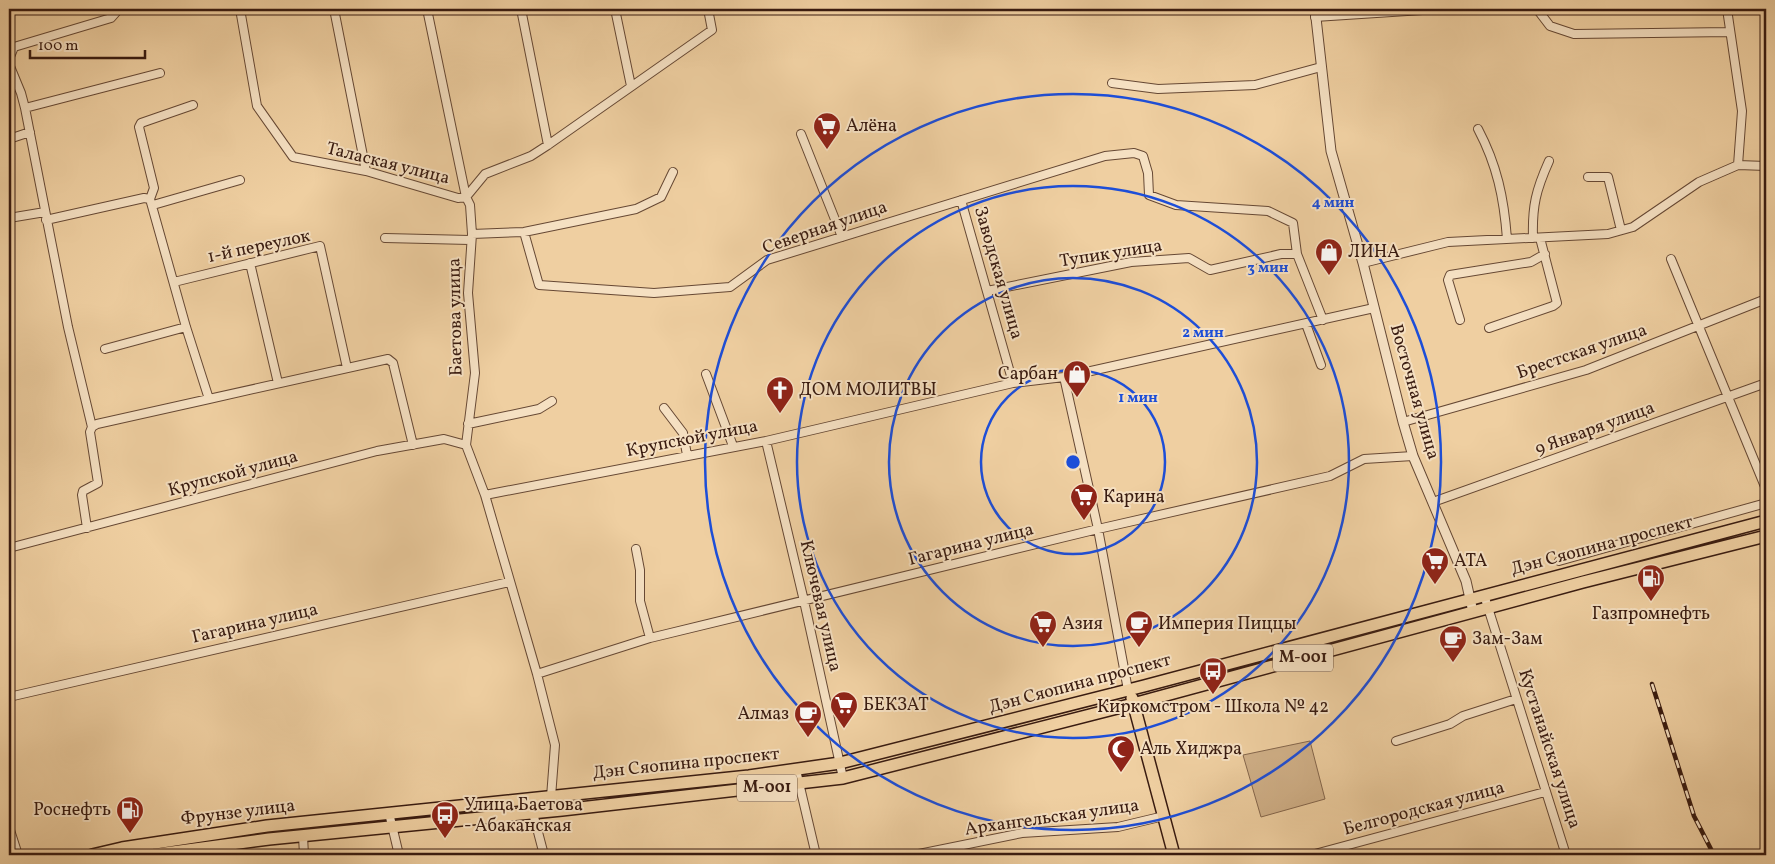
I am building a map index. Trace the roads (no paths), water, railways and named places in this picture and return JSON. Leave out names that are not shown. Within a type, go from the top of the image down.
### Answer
[{"type":"main road","name":"Дэн Сяопина проспект","points":[[389,813],[796,770],[840,763],[1128,690],[1766,521]]},
{"type":"main road","name":"Дэн Сяопина проспект","points":[[392,826],[533,813],[843,778],[1133,704],[1488,608],[1766,536]]},
{"type":"main road","points":[[1128,690],[1174,855]]},
{"type":"main road","name":"Фрунзе улица","points":[[92,855],[192,836],[389,813]]},
{"type":"main road","name":"Фрунзе улица","points":[[150,855],[392,826]]},
{"type":"street","points":[[9,59],[14,47],[111,18],[119,9]]},
{"type":"street","name":"Талаская улица","points":[[240,9],[257,106],[293,157],[366,171],[458,198],[466,198],[485,174],[531,156],[548,146],[712,30],[708,9]]},
{"type":"street","points":[[334,9],[366,171]]},
{"type":"street","name":"Баетова улица","points":[[427,9],[466,198],[470,205],[471,237],[468,293],[475,372],[466,445],[485,496],[537,674],[554,745],[550,797]]},
{"type":"street","points":[[521,9],[548,146]]},
{"type":"street","points":[[616,9],[631,86]]},
{"type":"street","points":[[1438,9],[1315,13],[1331,151],[1363,263],[1448,242],[1608,234],[1633,226],[1699,182],[1738,165],[1766,167]]},
{"type":"street","points":[[1537,9],[1550,26],[1574,34],[1730,32]]},
{"type":"street","points":[[1727,9],[1742,111],[1738,165]]},
{"type":"street","points":[[9,64],[25,108],[45,216],[92,427],[90,432],[98,483],[84,491],[82,495],[87,528]]},
{"type":"street","points":[[1112,83],[1158,89],[1255,85],[1321,67]]},
{"type":"street","points":[[25,108],[160,73]]},
{"type":"street","points":[[192,105],[141,124],[139,127],[154,188],[152,202],[186,327],[209,399]]},
{"type":"street","points":[[1478,129],[1494,168],[1504,202],[1507,238]]},
{"type":"street","points":[[9,139],[30,132]]},
{"type":"street","points":[[801,134],[842,237]]},
{"type":"street","name":"Северная улица","points":[[524,232],[539,285],[654,293],[730,287],[767,260],[1105,156],[1134,153],[1143,156],[1148,173],[1149,195],[1176,205],[1268,211],[1293,223],[1297,254]]},
{"type":"street","points":[[1489,328],[1557,303],[1544,254],[1536,238],[1535,195],[1549,161]]},
{"type":"street","points":[[385,238],[471,237],[524,232],[636,209],[661,197],[673,172]]},
{"type":"street","points":[[1588,177],[1608,177],[1621,230]]},
{"type":"street","points":[[9,218],[45,216],[144,198],[152,202],[240,180]]},
{"type":"street","name":"Заводская улица","points":[[961,200],[1013,383]]},
{"type":"street","name":"1-й переулок","points":[[174,282],[320,246],[346,368]]},
{"type":"street","name":"Тупик улица","points":[[987,291],[1131,262],[1189,258],[1210,270],[1281,254],[1297,254]]},
{"type":"street","points":[[1297,254],[1323,320]]},
{"type":"street","points":[[1460,320],[1448,280],[1450,274],[1531,262],[1544,254]]},
{"type":"street","points":[[1671,259],[1766,489]]},
{"type":"street","points":[[250,263],[278,384]]},
{"type":"street","name":"Восточная улица","points":[[1363,263],[1413,456],[1466,580],[1473,612]]},
{"type":"street","name":"Брестская улица","points":[[1403,422],[1586,370],[1766,299]]},
{"type":"street","name":"Крупской улица","points":[[485,496],[766,441],[1013,383],[1064,377],[1374,308]]},
{"type":"street","points":[[1306,324],[1321,365]]},
{"type":"street","points":[[105,349],[186,327]]},
{"type":"street","points":[[92,427],[97,424],[388,359],[393,362],[413,445]]},
{"type":"street","points":[[706,374],[733,446]]},
{"type":"street","points":[[1064,377],[1098,529],[1128,690]]},
{"type":"street","name":"9 Января улица","points":[[1433,502],[1766,383]]},
{"type":"street","points":[[468,424],[539,409],[552,401]]},
{"type":"street","points":[[664,408],[682,433],[687,455]]},
{"type":"street","name":"Крупской улица","points":[[9,548],[377,451],[444,439],[466,445]]},
{"type":"street","name":"Ключевая улица","points":[[766,441],[843,778]]},
{"type":"street","name":"Гагарина улица","points":[[537,674],[650,638],[1098,529],[1330,476],[1364,459],[1413,456]]},
{"type":"street","points":[[1559,561],[1766,503]]},
{"type":"street","points":[[636,549],[640,570],[640,601],[650,638]]},
{"type":"street","name":"Гагарина улица","points":[[9,697],[509,582]]},
{"type":"street","name":"Кустанайская улица","points":[[1484,595],[1566,855]]},
{"type":"street","points":[[1396,741],[1450,724],[1463,716],[1516,699]]},
{"type":"street","points":[[796,770],[816,855]]},
{"type":"street","name":"Белгородская улица","points":[[1310,855],[1545,792]]},
{"type":"street","points":[[389,813],[398,855]]},
{"type":"street","points":[[533,813],[544,855]]},
{"type":"street","name":"Архангельская улица","points":[[914,855],[1022,833],[1118,827],[1164,816]]},
{"type":"street","points":[[9,826],[18,855]]},
{"type":"street","points":[[303,836],[304,855]]},
{"type":"railway","points":[[1652,684],[1694,816],[1714,855]]},
{"type":"place","name":"Алёна","points":[[827,150]]},
{"type":"place","name":"ЛИНА","points":[[1329,276]]},
{"type":"place","name":"Сарбан","points":[[1077,398]]},
{"type":"place","name":"ДОМ МОЛИТВЫ","points":[[780,414]]},
{"type":"place","name":"Карина","points":[[1084,521]]},
{"type":"place","name":"АТА","points":[[1435,585]]},
{"type":"place","name":"Газпромнефть","points":[[1651,602]]},
{"type":"place","name":"Азия","points":[[1043,648]]},
{"type":"place","name":"Империя Пиццы","points":[[1139,648]]},
{"type":"place","name":"Зам-Зам","points":[[1453,663]]},
{"type":"place","name":"Киркомстром - Школа № 42","points":[[1213,695]]},
{"type":"place","name":"БЕКЗАТ","points":[[844,729]]},
{"type":"place","name":"Алмаз","points":[[808,738]]},
{"type":"place","name":"Аль Хиджра","points":[[1121,773]]},
{"type":"place","name":"Роснефть","points":[[130,834]]},
{"type":"place","name":"Улица Баетова - Абаканская","points":[[445,839]]}]
